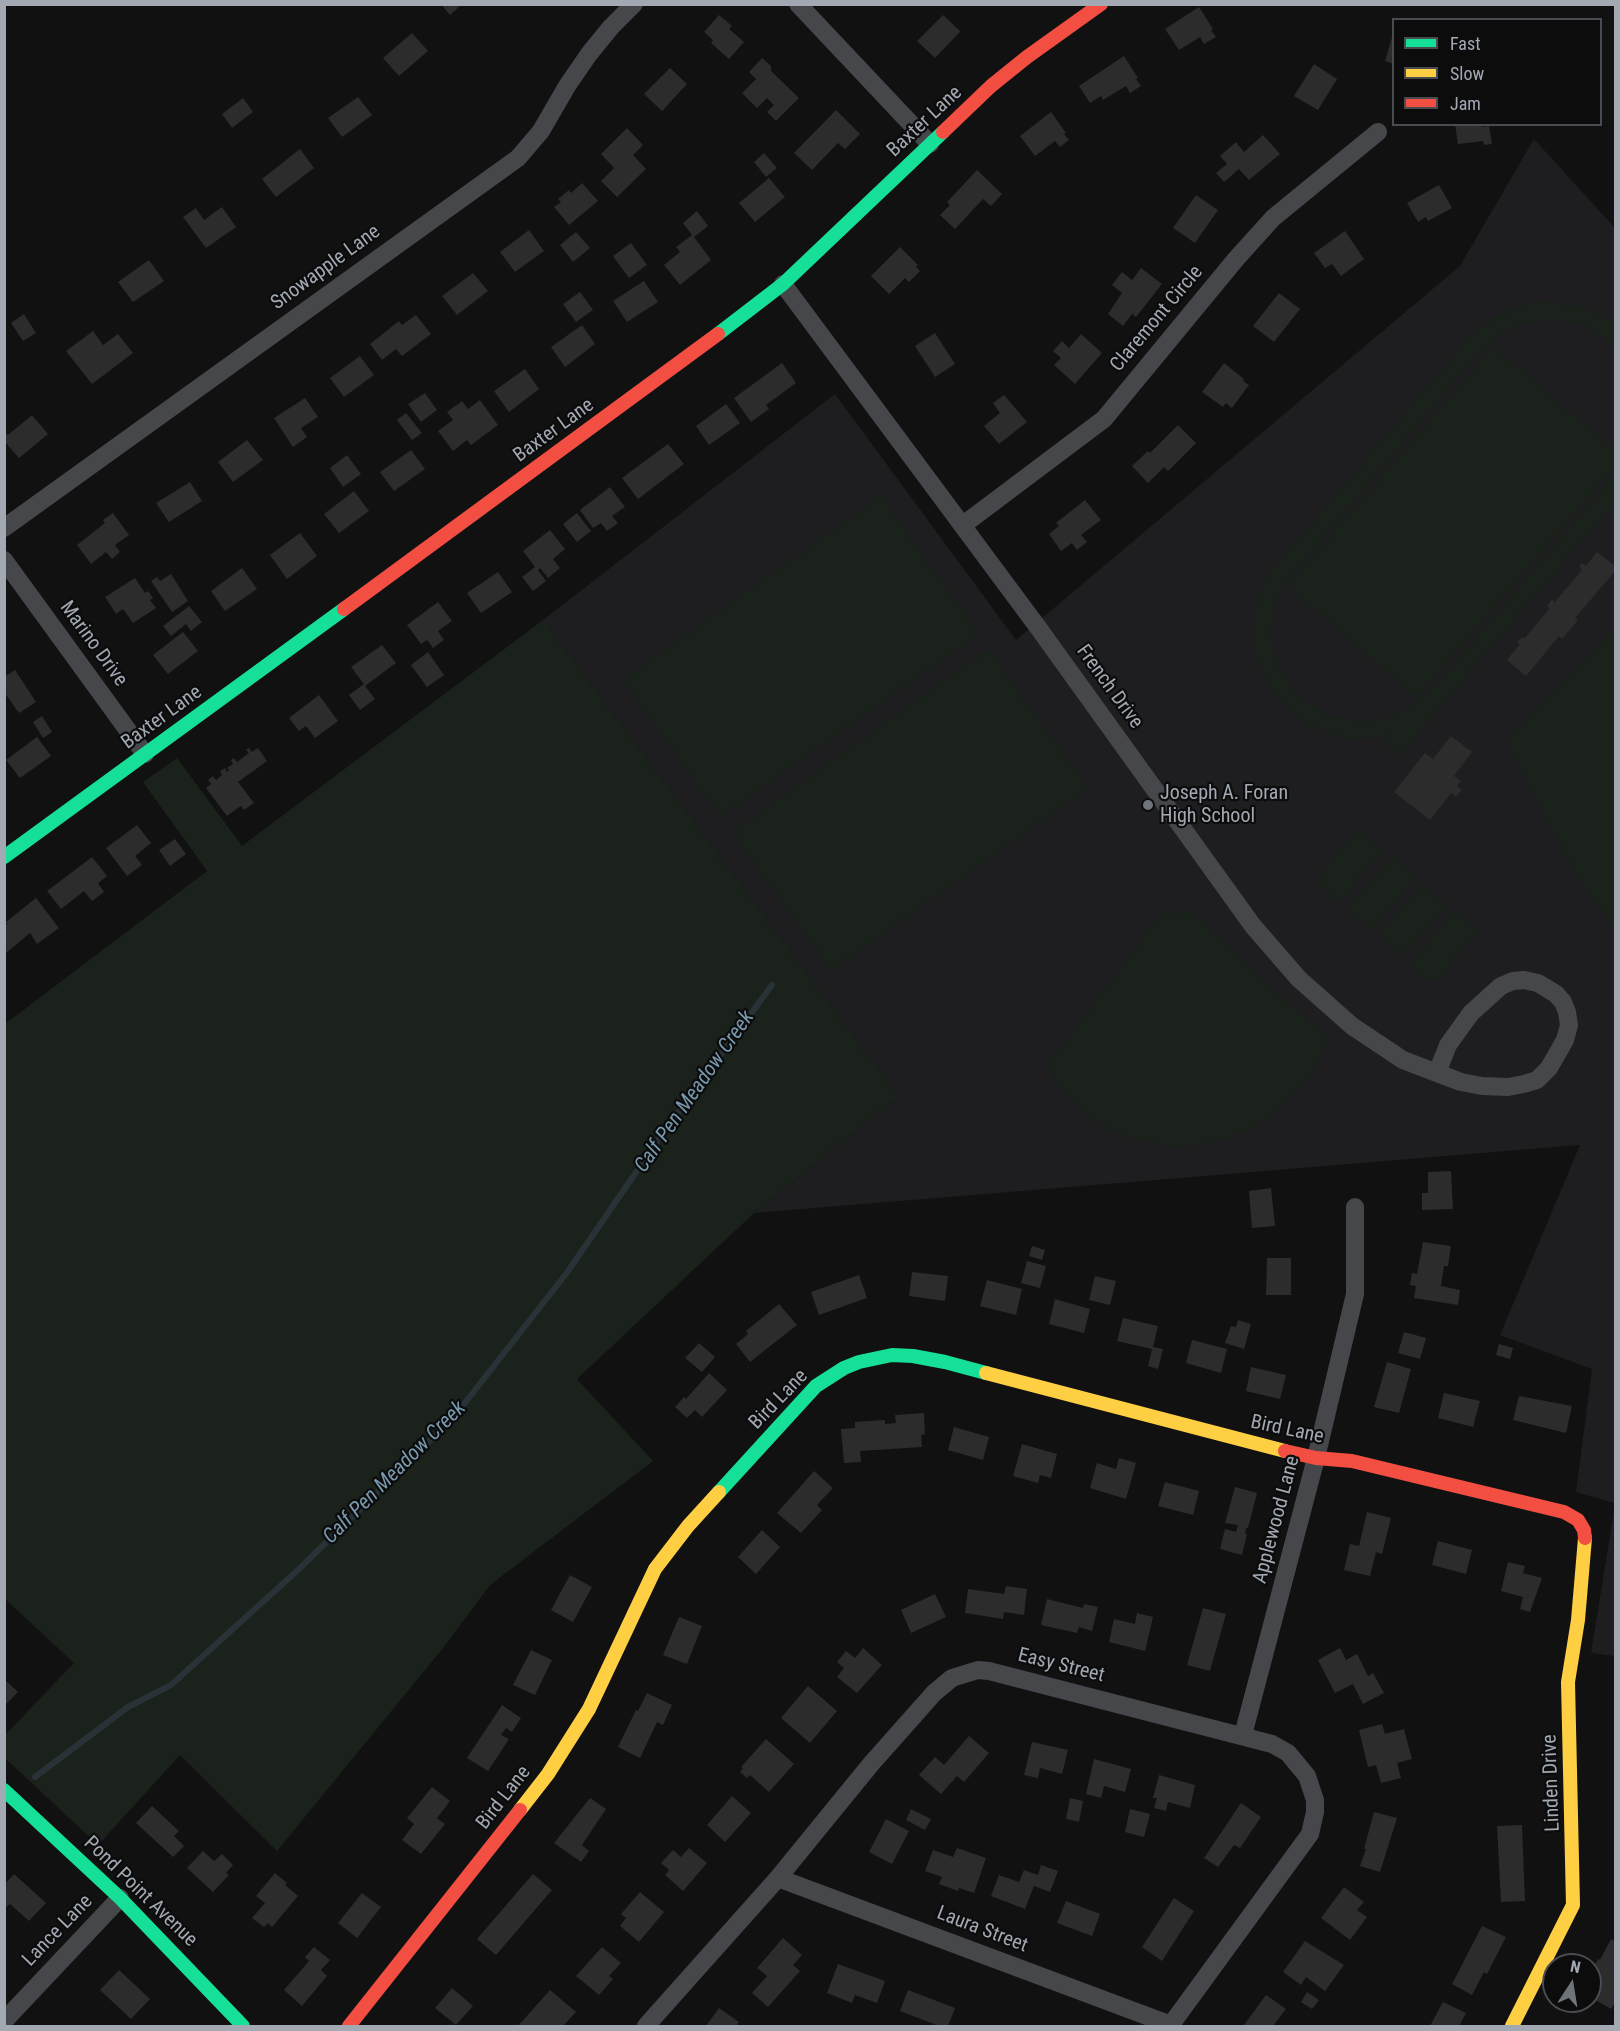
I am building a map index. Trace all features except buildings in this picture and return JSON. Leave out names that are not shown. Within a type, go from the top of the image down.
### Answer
[{"type":"street","name":"Snowapple Lane","points":[[4,528],[518,158],[541,131],[589,54],[610,27],[634,4]]},
{"type":"street","points":[[798,4],[930,144]]},
{"type":"street","name":"Baxter Lane","points":[[4,857],[695,352],[783,284],[991,86],[1101,4]]},
{"type":"street","name":"Claremont Circle","points":[[963,525],[1104,419],[1272,218],[1378,132]]},
{"type":"street","name":"French Drive","points":[[783,284],[963,525],[1252,926],[1299,980],[1352,1026],[1403,1060],[1437,1074],[1461,1082],[1482,1086],[1508,1088],[1537,1080],[1557,1057],[1565,1040],[1569,1025],[1563,1002],[1556,994],[1538,983],[1524,980],[1513,981],[1501,986],[1471,1013],[1448,1045],[1437,1074]]},
{"type":"street","name":"Marino Drive","points":[[4,560],[145,754]]},
{"type":"street","name":"Applewood Lane","points":[[1243,1736],[1316,1458],[1355,1294],[1355,1207]]},
{"type":"street","name":"Bird Lane","points":[[349,2026],[548,1774],[589,1709],[655,1569],[692,1521],[816,1386],[859,1362],[877,1357],[913,1356],[945,1362],[1316,1458],[1352,1461],[1564,1512],[1574,1516],[1582,1526]]},
{"type":"street","name":"Linden Drive","points":[[1512,2026],[1573,1905],[1575,1886],[1568,1682],[1578,1620],[1586,1542],[1582,1526]]},
{"type":"street","name":"Easy Street","points":[[646,2026],[778,1878],[934,1693],[952,1678],[978,1670],[1243,1736],[1281,1748],[1302,1767],[1307,1776],[1315,1800],[1316,1812],[1310,1834],[1171,2026]]},
{"type":"street","name":"Pond Point Avenue","points":[[4,1790],[120,1898],[243,2026]]},
{"type":"street","name":"Laura Street","points":[[778,1878],[1171,2026]]},
{"type":"street","name":"Lance Lane","points":[[4,2021],[120,1898]]},
{"type":"shaded area","name":"Joseph A. Foran High School","points":[[1534,139],[1615,228],[1615,1503],[1576,1492],[1592,1369],[1500,1335],[1580,1145],[754,1213],[899,1096],[543,620],[835,394],[1016,640],[1460,266]]},
{"type":"shaded area","points":[[1541,302],[1575,305],[1607,318],[1615,324],[1615,348],[1596,332],[1567,321],[1551,320],[1535,321],[1505,331],[1481,351],[1285,583],[1274,609],[1271,637],[1274,652],[1285,678],[1303,700],[1341,719],[1369,721],[1384,719],[1410,708],[1432,689],[1615,474],[1615,502],[1399,756],[1385,744],[1392,735],[1355,739],[1338,736],[1306,724],[1280,702],[1270,688],[1256,657],[1253,640],[1256,606],[1268,574],[1467,340],[1493,318],[1524,305]]},
{"type":"shaded area","points":[[1493,346],[1615,451],[1615,467],[1417,698],[1287,586]]},
{"type":"shaded area","points":[[881,496],[979,634],[721,817],[622,680]]},
{"type":"shaded area","points":[[543,620],[899,1096],[754,1213],[577,1379],[653,1461],[490,1585],[443,1648],[277,1851],[180,1755],[98,1845],[5,1758],[5,1735],[74,1663],[5,1599],[5,1024],[207,871],[143,782],[177,758],[242,846]]},
{"type":"shaded area","points":[[1615,631],[1615,928],[1572,870],[1507,741],[1606,636]]},
{"type":"shaded area","points":[[988,649],[1088,788],[831,971],[732,832]]},
{"type":"shaded area","points":[[1359,830],[1383,851],[1339,902],[1314,881]]},
{"type":"shaded area","points":[[1392,857],[1416,878],[1371,929],[1347,908]]},
{"type":"shaded area","points":[[1422,884],[1447,905],[1402,957],[1378,936]]},
{"type":"shaded area","points":[[1189,911],[1327,1038],[1317,1065],[1300,1089],[1276,1112],[1254,1127],[1227,1138],[1199,1145],[1171,1146],[1137,1140],[1113,1131],[1092,1119],[1075,1104],[1046,1068],[1161,914]]},
{"type":"shaded area","points":[[1454,912],[1478,932],[1434,984],[1409,963]]},
{"type":"shaded area","points":[[1615,1505],[1615,1656],[1591,1653]]},
{"type":"waterway","name":"Calf Pen Meadow Creek","points":[[35,1777],[128,1707],[171,1685],[298,1570],[453,1418],[566,1274],[661,1136],[772,985]]},
{"type":"traffic: fast","points":[[718,334],[783,284],[943,132]]},
{"type":"traffic: fast","points":[[4,857],[344,609]]},
{"type":"traffic: fast","points":[[719,1492],[816,1386],[844,1368],[859,1362],[892,1355],[945,1362],[986,1373]]},
{"type":"traffic: fast","points":[[4,1790],[120,1898],[243,2026]]},
{"type":"traffic: slow","points":[[986,1373],[1285,1451]]},
{"type":"traffic: slow","points":[[520,1810],[548,1774],[589,1709],[655,1569],[688,1526],[719,1492]]},
{"type":"traffic: slow","points":[[1512,2026],[1573,1905],[1568,1682],[1578,1620],[1585,1538]]},
{"type":"traffic: jam","points":[[943,132],[991,86],[1101,4]]},
{"type":"traffic: jam","points":[[344,609],[718,334]]},
{"type":"traffic: jam","points":[[1285,1451],[1316,1458],[1352,1461],[1564,1512],[1578,1520],[1584,1530],[1585,1538]]},
{"type":"traffic: jam","points":[[349,2026],[520,1810]]},
{"type":"place","name":"Joseph A. Foran High School","points":[[1148,805]]}]
